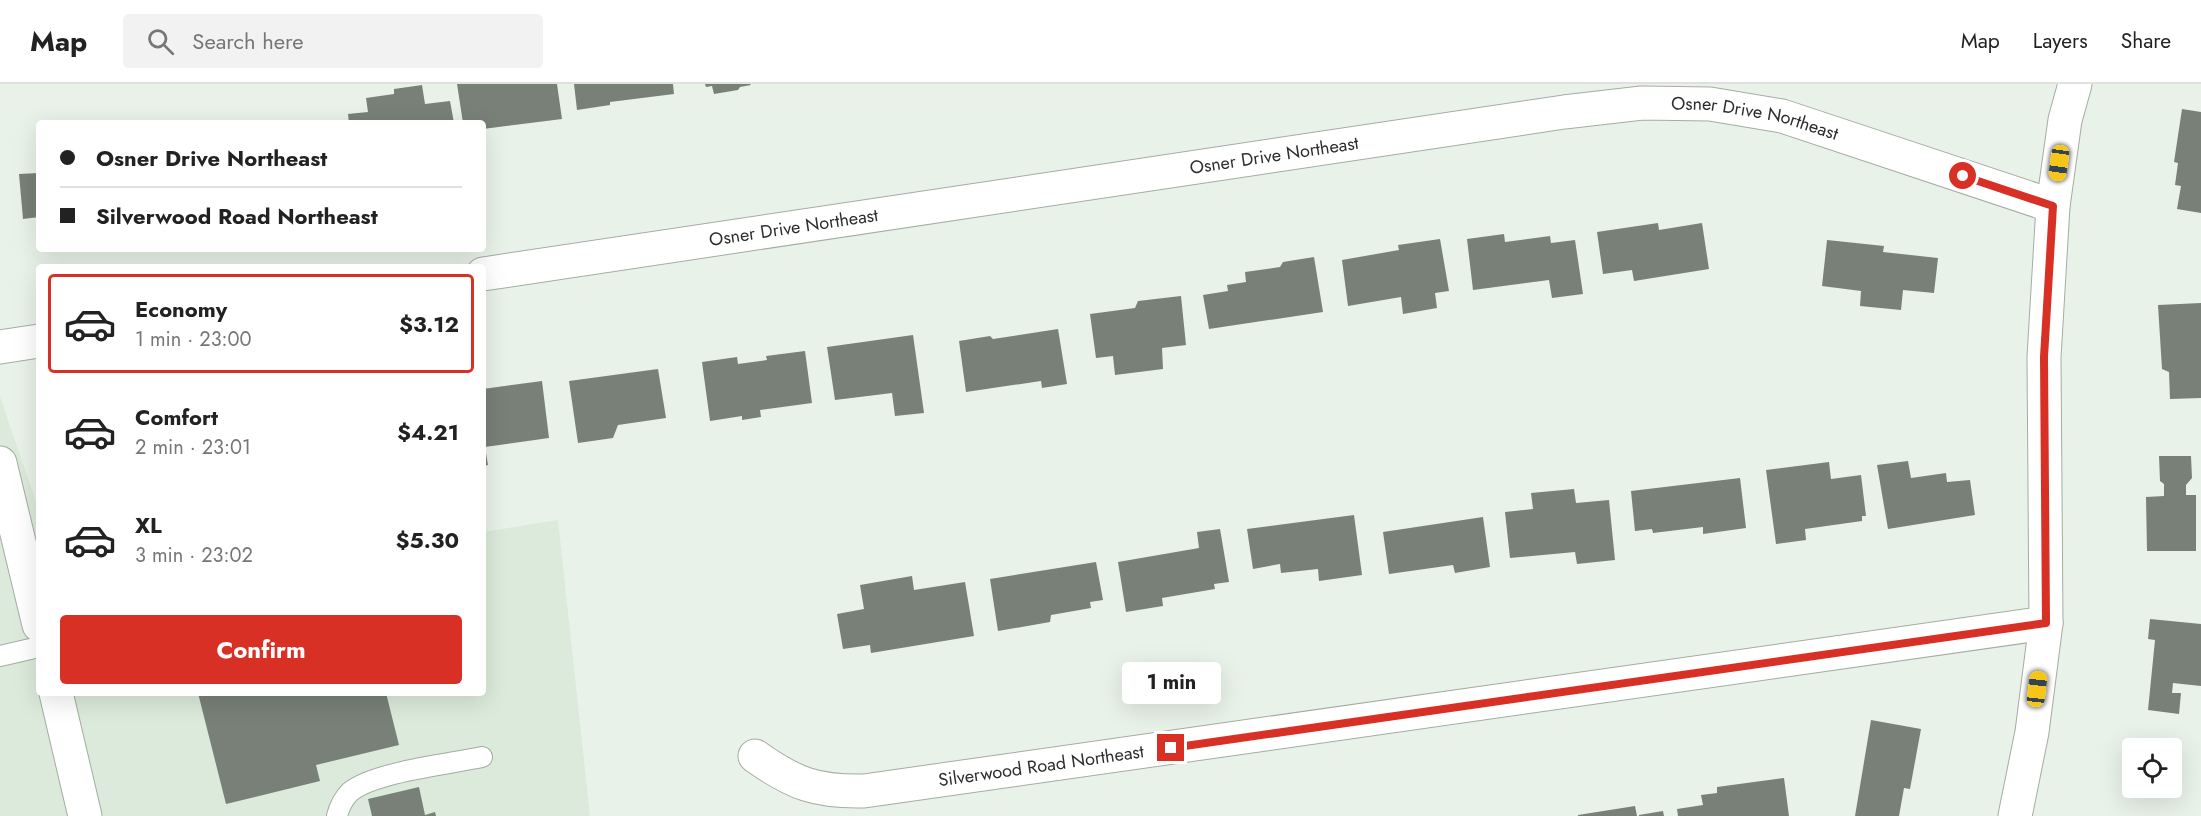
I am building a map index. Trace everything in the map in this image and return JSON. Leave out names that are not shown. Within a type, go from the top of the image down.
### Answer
[{"type":"street","points":[[2015,816],[2032,732],[2046,623],[2044,357],[2053,206],[2065,120],[2075,84]]},
{"type":"street","name":"Osner Drive Northeast","points":[[486,274],[1564,112],[1642,104],[1710,104],[1782,116],[2053,206]]},
{"type":"street","points":[[0,347],[36,341]]},
{"type":"street","points":[[0,463],[36,613]]},
{"type":"street","name":"Silverwood Road Northeast","points":[[755,756],[778,773],[802,784],[833,792],[864,791],[2046,623]]},
{"type":"street","points":[[57,696],[85,816]]},
{"type":"lane","points":[[0,656],[36,649]]},
{"type":"lane","points":[[337,816],[338,808],[351,792],[381,777],[482,757]]},
{"type":"shaded area","points":[[0,397],[36,501],[36,696],[486,696],[486,532],[558,520],[590,816],[0,816]]},
{"type":"building","points":[[457,84],[557,84],[562,119],[486,129],[486,120],[463,120]]},
{"type":"building","points":[[574,84],[673,84],[674,94],[610,102],[610,105],[577,110]]},
{"type":"building","points":[[705,84],[751,85],[714,94],[712,86],[706,87]]},
{"type":"building","points":[[422,85],[425,104],[450,101],[453,120],[349,120],[348,114],[368,112],[366,98],[394,94],[394,89]]},
{"type":"building","points":[[2182,109],[2201,112],[2201,213],[2177,209],[2181,186],[2175,185],[2178,163],[2174,162]]},
{"type":"building","points":[[36,173],[36,217],[23,219],[19,174]]},
{"type":"building","points":[[1658,223],[1659,230],[1702,223],[1709,269],[1634,281],[1632,270],[1603,274],[1597,232]]},
{"type":"building","points":[[1504,234],[1505,242],[1550,236],[1551,243],[1575,240],[1583,294],[1552,298],[1549,280],[1473,290],[1467,239]]},
{"type":"building","points":[[1440,239],[1449,291],[1435,293],[1437,308],[1403,314],[1401,297],[1348,306],[1342,260],[1399,250],[1398,245]]},
{"type":"building","points":[[1827,240],[1884,246],[1883,252],[1938,258],[1934,293],[1903,290],[1901,310],[1860,306],[1861,291],[1822,286]]},
{"type":"building","points":[[1314,257],[1323,312],[1209,329],[1203,295],[1228,291],[1227,285],[1246,282],[1245,272],[1280,267],[1283,262]]},
{"type":"building","points":[[1181,296],[1186,345],[1162,348],[1163,369],[1115,375],[1113,356],[1096,358],[1090,314],[1135,308],[1138,301]]},
{"type":"building","points":[[2201,303],[2201,398],[2170,399],[2169,372],[2162,369],[2158,305]]},
{"type":"building","points":[[1058,329],[1067,384],[1042,388],[1041,381],[966,392],[959,341],[990,336],[993,339]]},
{"type":"building","points":[[913,335],[924,413],[895,416],[892,393],[835,400],[827,347]]},
{"type":"building","points":[[805,351],[812,403],[760,410],[761,417],[742,420],[742,416],[710,421],[702,362],[737,357],[738,364],[767,360],[766,356]]},
{"type":"building","points":[[658,369],[666,418],[618,425],[613,438],[578,443],[569,381]]},
{"type":"building","points":[[542,381],[549,438],[486,447],[486,389]]},
{"type":"building","points":[[2159,456],[2191,456],[2192,478],[2186,485],[2186,495],[2196,495],[2196,551],[2147,551],[2146,497],[2164,496],[2164,484],[2160,481]]},
{"type":"building","points":[[1908,461],[1911,478],[1946,473],[1947,482],[1970,480],[1975,515],[1888,529],[1877,465]]},
{"type":"building","points":[[1829,462],[1831,479],[1861,475],[1866,516],[1862,516],[1862,521],[1805,529],[1806,540],[1776,544],[1766,470]]},
{"type":"building","points":[[1740,478],[1746,528],[1703,534],[1703,527],[1653,533],[1652,529],[1635,531],[1631,491]]},
{"type":"building","points":[[1574,489],[1576,503],[1609,500],[1615,560],[1577,564],[1575,552],[1510,558],[1505,512],[1533,509],[1531,493]]},
{"type":"building","points":[[1354,515],[1362,575],[1319,581],[1318,569],[1281,573],[1280,564],[1253,569],[1247,529]]},
{"type":"building","points":[[1483,517],[1490,567],[1455,573],[1453,565],[1389,574],[1383,532]]},
{"type":"building","points":[[1220,529],[1229,582],[1214,584],[1215,589],[1162,598],[1163,606],[1126,612],[1118,562],[1199,548],[1197,532]]},
{"type":"building","points":[[1096,562],[1103,600],[1090,602],[1091,608],[1051,615],[1050,622],[998,631],[990,579]]},
{"type":"building","points":[[912,576],[914,590],[965,582],[974,636],[871,653],[870,645],[843,649],[837,614],[864,609],[860,585]]},
{"type":"building","points":[[2150,619],[2201,624],[2201,686],[2173,683],[2172,693],[2181,693],[2179,714],[2148,710],[2155,640],[2148,639]]},
{"type":"building","points":[[199,696],[387,696],[399,745],[316,765],[320,781],[226,804]]},
{"type":"building","points":[[1871,720],[1921,729],[1910,789],[1904,788],[1899,816],[1855,816]]},
{"type":"building","points":[[1784,778],[1789,816],[1678,816],[1677,809],[1703,805],[1701,795],[1717,793],[1717,787]]},
{"type":"building","points":[[419,787],[425,815],[435,812],[436,816],[372,816],[368,799]]},
{"type":"building","points":[[1635,806],[1637,816],[1578,816],[1578,815]]},
{"type":"building","points":[[1663,811],[1664,816],[1639,816],[1639,815]]},
{"type":"route","points":[[1171,748],[2046,623],[2044,357],[2053,206],[1963,176]]}]
